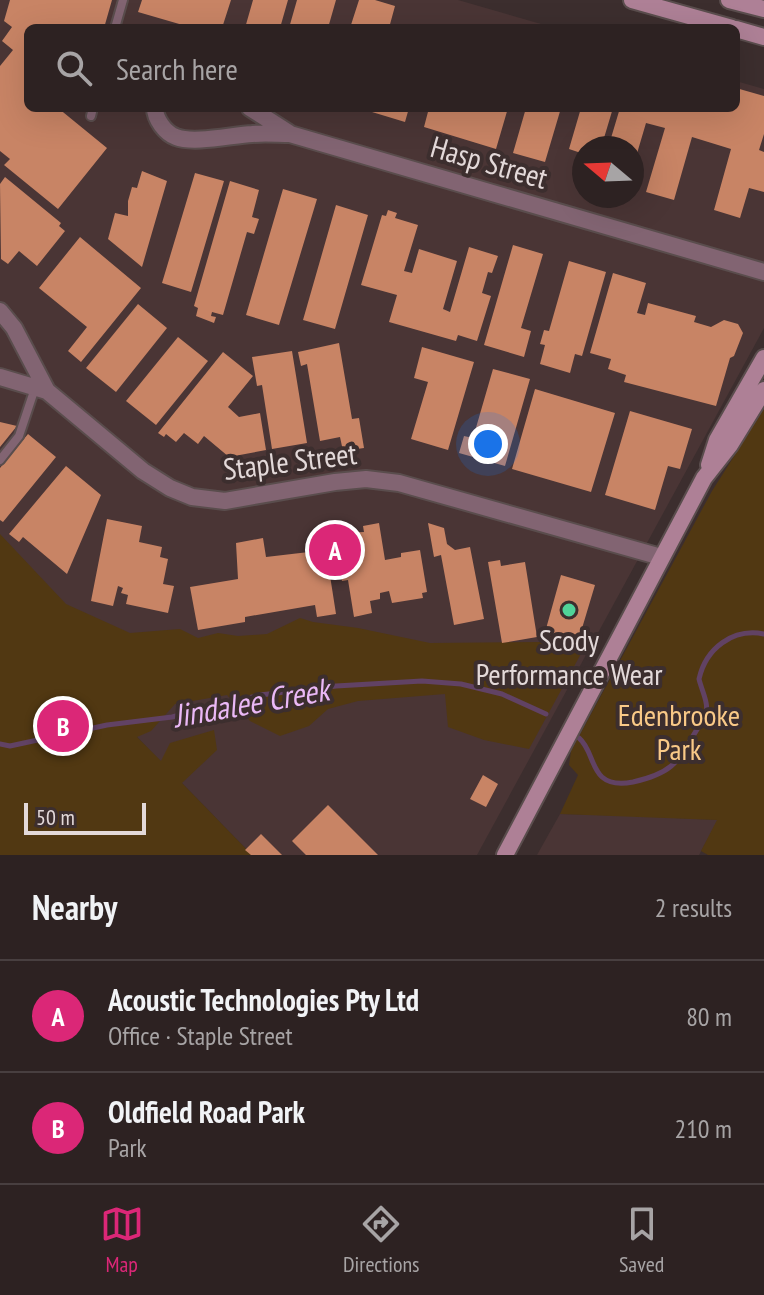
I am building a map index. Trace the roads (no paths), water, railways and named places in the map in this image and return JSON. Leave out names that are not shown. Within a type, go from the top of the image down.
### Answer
[{"type":"street","points":[[632,0],[719,24]]},
{"type":"street","points":[[729,0],[764,9]]},
{"type":"street","points":[[740,30],[764,37]]},
{"type":"street","name":"Hasp Street","points":[[154,112],[163,128],[177,138],[290,134],[764,272]]},
{"type":"street","name":"Hasp Street","points":[[256,112],[290,134]]},
{"type":"street","name":"Staple Street","points":[[0,311],[14,328],[41,390]]},
{"type":"street","points":[[505,855],[704,478],[717,440],[764,358]]},
{"type":"street","name":"Staple Street","points":[[0,377],[41,390],[143,471],[192,497],[225,501],[335,482],[366,479],[399,483],[661,557]]},
{"type":"street","points":[[704,478],[730,445],[764,390]]},
{"type":"lane","points":[[116,24],[123,0]]},
{"type":"lane","points":[[0,460],[19,436],[41,390]]},
{"type":"waterway","name":"Jindalee Creek","points":[[579,738],[598,773],[609,781],[629,783],[661,773],[678,760],[705,717],[706,703],[699,679],[708,658],[732,637],[764,634]]},
{"type":"waterway","name":"Jindalee Creek","points":[[0,744],[10,746],[107,725],[172,717],[260,695],[336,686],[422,681],[461,684],[502,694],[546,714]]},
{"type":"place","name":"Acoustic Technologies Pty Ltd","points":[[335,550]]},
{"type":"place","name":"Scody Performance Wear","points":[[569,610]]},
{"type":"place","name":"Oldfield Road Park","points":[[63,726]]},
{"type":"park label","name":"Edenbrooke Park","points":[[679,733]]}]
